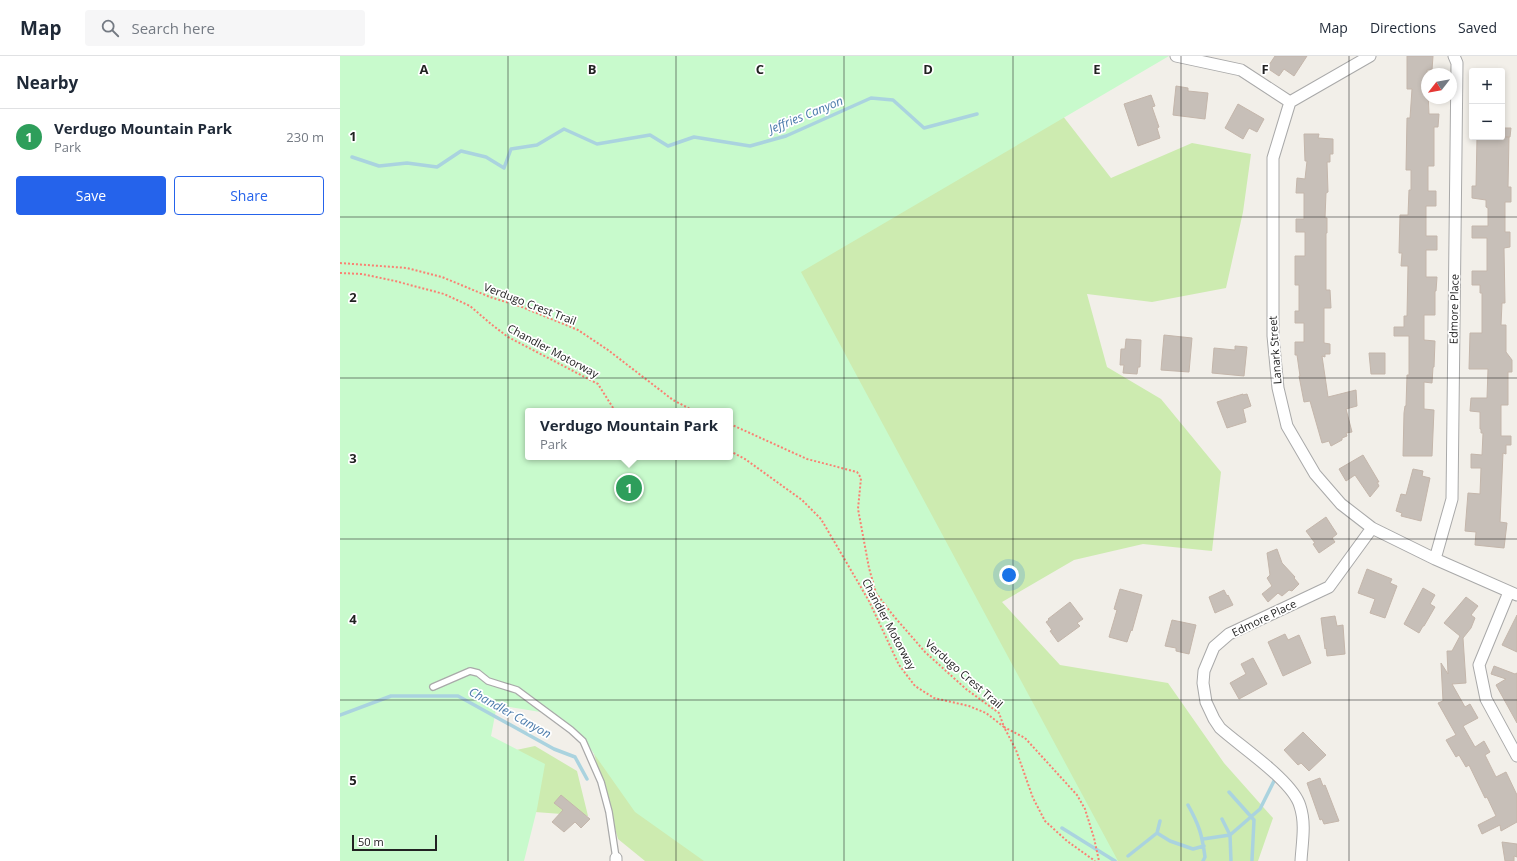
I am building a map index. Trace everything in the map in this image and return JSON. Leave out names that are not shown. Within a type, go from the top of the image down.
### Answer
[{"type":"street","points":[[1176,56],[1241,70],[1290,102],[1370,56]]},
{"type":"street","name":"Edmore Place","points":[[1435,559],[1452,499],[1457,63],[1454,56]]},
{"type":"street","name":"Lanark Street","points":[[1290,102],[1272,158],[1273,336],[1278,388],[1287,426],[1315,474],[1341,504],[1372,528],[1435,559],[1513,593]]},
{"type":"street","name":"Edmore Place","points":[[1301,861],[1304,827],[1301,807],[1296,795],[1285,782],[1220,728],[1214,720],[1206,702],[1203,683],[1204,671],[1214,647],[1229,634],[1329,587],[1372,528]]},
{"type":"street","points":[[1513,593],[1479,665],[1486,699],[1517,756]]},
{"type":"lane","points":[[433,687],[470,671],[478,673],[488,682],[517,690],[571,730],[583,741],[601,782],[609,812],[616,859]]},
{"type":"path","name":"Verdugo Crest Trail","points":[[340,263],[407,268],[442,277],[490,297],[522,307],[578,330],[608,350],[674,400],[689,408]]},
{"type":"path","name":"Chandler Motorway","points":[[340,273],[362,274],[395,281],[444,294],[470,306],[508,337],[598,384],[613,408]]},
{"type":"path","name":"Verdugo Crest Trail","points":[[733,425],[807,459],[856,472],[861,478],[858,509],[869,568],[876,593],[925,652],[966,689],[999,713],[1004,726],[1025,738],[1077,795],[1085,809],[1099,861]]},
{"type":"path","name":"Chandler Motorway","points":[[733,453],[745,459],[802,500],[821,519],[869,601],[899,665],[915,686],[934,698],[969,706],[986,713],[1004,726],[1016,750],[1033,798],[1045,821],[1067,841],[1095,861]]},
{"type":"green space","points":[[340,56],[1052,102],[1111,178],[1192,143],[1251,154],[1243,212],[1226,288],[1152,302],[1087,294],[1107,367],[1161,399],[1221,472],[1212,551],[1143,544],[1074,560],[1002,602],[1060,665],[1168,683],[1224,763],[1273,818],[1258,861],[645,861],[618,839],[591,743],[512,681],[458,674],[498,754],[535,746],[577,771],[588,816],[535,812],[340,861]]},
{"type":"green space","points":[[340,56],[1169,56],[801,272],[1118,861],[704,861],[635,812],[585,741],[553,714],[497,705],[491,736],[545,764],[537,809],[524,861],[340,861]]},
{"type":"building","points":[[1275,56],[1307,56],[1294,76],[1284,69],[1279,76],[1267,68]]},
{"type":"building","points":[[1407,56],[1433,56],[1432,68],[1421,68],[1421,104],[1429,104],[1429,114],[1439,114],[1438,127],[1434,127],[1434,166],[1428,166],[1428,191],[1436,191],[1436,206],[1426,206],[1426,236],[1437,236],[1437,250],[1426,250],[1426,277],[1437,277],[1435,291],[1435,315],[1424,315],[1424,340],[1435,341],[1432,383],[1424,382],[1424,409],[1434,410],[1432,456],[1403,456],[1404,413],[1406,406],[1407,375],[1409,375],[1409,336],[1394,336],[1394,327],[1404,327],[1404,316],[1407,316],[1408,266],[1401,266],[1402,253],[1399,253],[1400,215],[1408,215],[1409,190],[1411,190],[1411,170],[1406,170],[1407,118],[1410,118],[1412,89],[1407,89]]},
{"type":"building","points":[[1176,86],[1188,88],[1188,91],[1208,93],[1205,119],[1173,115]]},
{"type":"building","points":[[1151,95],[1155,106],[1152,107],[1159,127],[1157,128],[1160,138],[1138,146],[1124,104]]},
{"type":"building","points":[[1238,104],[1264,119],[1257,132],[1249,128],[1243,139],[1225,128]]},
{"type":"building","points":[[1505,128],[1511,128],[1510,137],[1505,137]]},
{"type":"building","points":[[1304,134],[1319,134],[1318,138],[1333,139],[1333,154],[1330,154],[1330,162],[1327,162],[1328,192],[1326,193],[1325,218],[1327,218],[1326,290],[1330,290],[1331,308],[1324,308],[1324,343],[1330,344],[1330,354],[1325,354],[1325,357],[1322,356],[1328,397],[1356,390],[1357,406],[1346,409],[1352,432],[1346,433],[1347,436],[1331,446],[1329,441],[1322,443],[1310,401],[1304,402],[1297,355],[1295,355],[1295,342],[1304,342],[1304,323],[1295,323],[1295,311],[1299,311],[1299,285],[1295,285],[1295,256],[1305,256],[1305,232],[1296,232],[1296,219],[1304,219],[1304,193],[1296,193],[1297,178],[1305,179],[1307,161],[1305,161]]},
{"type":"building","points":[[1505,137],[1509,137],[1508,187],[1511,187],[1511,202],[1505,202],[1505,232],[1510,232],[1510,247],[1504,248],[1505,303],[1502,303],[1501,325],[1506,325],[1506,352],[1512,360],[1512,372],[1508,372],[1508,405],[1501,405],[1501,436],[1511,436],[1511,445],[1506,445],[1506,454],[1503,453],[1500,522],[1507,523],[1504,548],[1475,545],[1476,532],[1465,531],[1468,493],[1480,494],[1481,468],[1471,468],[1471,454],[1482,455],[1483,433],[1481,433],[1480,429],[1480,412],[1470,411],[1471,398],[1487,398],[1488,369],[1469,369],[1470,333],[1482,333],[1482,293],[1480,293],[1480,285],[1472,285],[1472,271],[1487,271],[1487,238],[1472,238],[1472,226],[1488,226],[1488,208],[1486,207],[1486,200],[1472,198],[1472,186],[1476,186],[1477,140],[1505,140]]},
{"type":"building","points":[[1164,335],[1192,338],[1189,372],[1161,370]]},
{"type":"building","points":[[1126,339],[1141,340],[1140,367],[1138,367],[1137,374],[1123,373],[1124,365],[1120,365],[1121,349],[1125,349]]},
{"type":"building","points":[[1235,346],[1247,347],[1244,376],[1212,373],[1214,348],[1235,350]]},
{"type":"building","points":[[1369,353],[1385,353],[1385,374],[1371,374]]},
{"type":"building","points":[[1247,394],[1251,406],[1243,409],[1246,422],[1227,428],[1217,402]]},
{"type":"building","points":[[1363,455],[1379,482],[1377,482],[1379,486],[1370,497],[1355,475],[1346,481],[1339,469]]},
{"type":"building","points":[[1413,469],[1423,471],[1422,476],[1430,478],[1421,521],[1401,516],[1402,513],[1396,511],[1401,494],[1406,495]]},
{"type":"building","points":[[1326,517],[1337,534],[1332,538],[1335,542],[1319,553],[1313,544],[1315,543],[1306,531]]},
{"type":"building","points":[[1277,549],[1282,563],[1295,577],[1294,578],[1299,584],[1292,591],[1289,590],[1282,596],[1278,593],[1268,602],[1262,594],[1272,586],[1267,578],[1270,575],[1267,553]]},
{"type":"building","points":[[1367,569],[1392,579],[1390,583],[1397,586],[1385,618],[1370,613],[1375,599],[1358,593]]},
{"type":"building","points":[[1423,588],[1435,595],[1430,604],[1435,607],[1419,633],[1404,624]]},
{"type":"building","points":[[1120,589],[1142,595],[1132,631],[1131,630],[1127,642],[1109,637],[1117,610],[1114,609]]},
{"type":"building","points":[[1224,590],[1233,605],[1215,613],[1209,597]]},
{"type":"building","points":[[1466,597],[1478,606],[1471,615],[1475,618],[1471,628],[1463,638],[1466,683],[1452,684],[1465,707],[1470,704],[1478,718],[1463,726],[1475,747],[1484,741],[1490,752],[1485,755],[1496,777],[1506,772],[1517,795],[1517,822],[1501,831],[1500,825],[1482,834],[1478,825],[1496,816],[1487,797],[1485,798],[1469,765],[1466,767],[1459,755],[1456,757],[1446,740],[1456,735],[1438,703],[1443,701],[1441,663],[1448,674],[1447,651],[1452,651],[1460,636],[1444,623]]},
{"type":"building","points":[[1070,602],[1083,619],[1077,623],[1080,626],[1058,642],[1050,631],[1052,630],[1046,622]]},
{"type":"building","points":[[1517,615],[1517,652],[1502,645]]},
{"type":"building","points":[[1335,616],[1337,626],[1343,625],[1345,654],[1327,656],[1321,618]]},
{"type":"building","points":[[1172,620],[1196,625],[1189,654],[1176,651],[1176,648],[1165,646]]},
{"type":"building","points":[[1285,634],[1288,640],[1299,635],[1311,663],[1283,676],[1268,642]]},
{"type":"building","points":[[1253,658],[1267,684],[1239,699],[1230,683],[1246,674],[1241,664]]},
{"type":"building","points":[[1494,666],[1515,674],[1517,673],[1517,723],[1496,685],[1506,679],[1491,674]]},
{"type":"building","points":[[1303,732],[1326,755],[1309,771],[1301,763],[1298,765],[1284,750]]},
{"type":"building","points":[[1320,778],[1323,786],[1325,785],[1339,821],[1324,824],[1322,819],[1320,820],[1307,783]]},
{"type":"building","points":[[561,795],[590,819],[581,828],[575,822],[564,832],[552,822],[563,810],[554,803]]},
{"type":"building","points":[[1502,842],[1517,844],[1517,857],[1514,856],[1514,861],[1505,861]]},
{"type":"waterway","name":"Jeffries Canyon","points":[[352,157],[379,166],[407,163],[437,167],[461,151],[486,157],[504,168],[511,149],[537,145],[564,129],[597,144],[650,135],[668,146],[694,137],[750,146],[786,136],[871,98],[893,100],[924,128],[977,114]]},
{"type":"waterway","name":"Chandler Canyon","points":[[340,715],[391,696],[458,696],[554,749],[575,757],[587,779]]},
{"type":"waterway","points":[[1203,839],[1230,835],[1260,809],[1276,777]]},
{"type":"waterway","points":[[1229,792],[1254,820],[1252,860]]},
{"type":"waterway","points":[[1188,805],[1201,836],[1205,857],[1203,861]]},
{"type":"waterway","points":[[1222,819],[1230,835],[1231,861]]},
{"type":"waterway","points":[[1128,856],[1157,833],[1160,821]]},
{"type":"waterway","points":[[1062,828],[1115,861]]},
{"type":"waterway","points":[[1157,833],[1170,841],[1193,849],[1204,846]]},
{"type":"place","name":"Verdugo Mountain Park","points":[[629,488]]}]
